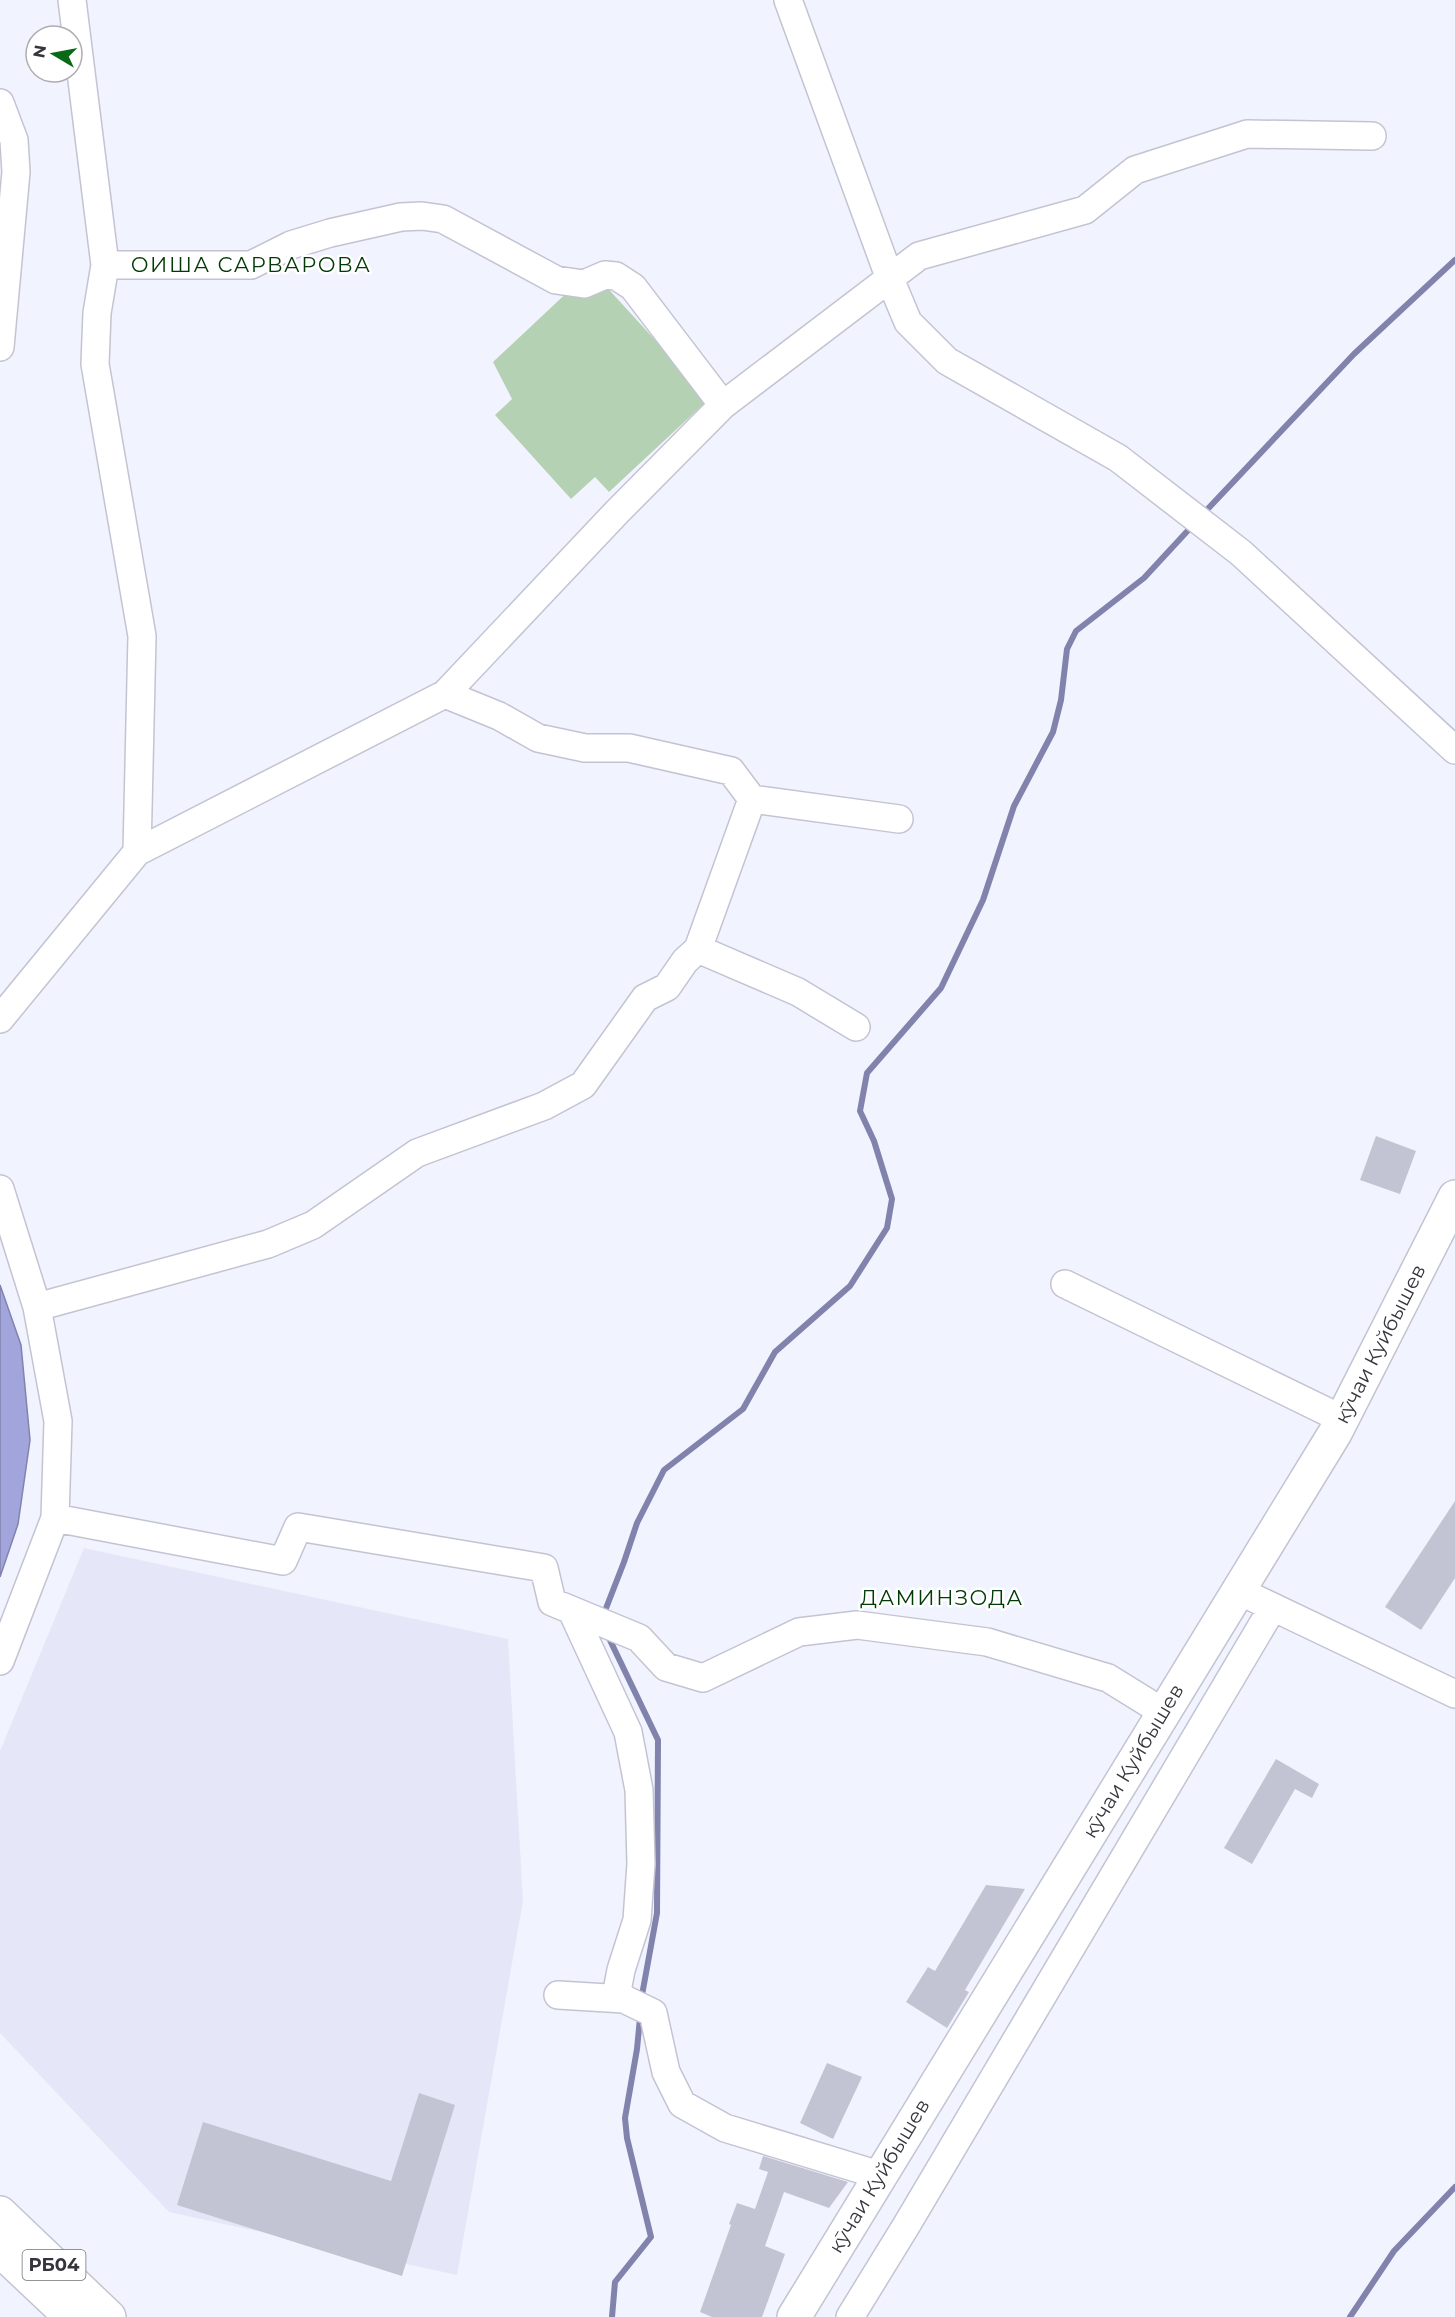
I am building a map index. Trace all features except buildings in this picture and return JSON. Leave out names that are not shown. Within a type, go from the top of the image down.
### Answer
[{"type":"main road","name":"кӯчаи Куйбышев","points":[[794,2317],[1342,1419],[1455,1197]]},
{"type":"main road","name":"РБ04","points":[[0,2213],[109,2317]]},
{"type":"main road","name":"РБ04","points":[[0,2250],[71,2317]]},
{"type":"street","points":[[72,0],[105,264],[97,313],[95,364],[142,636],[137,852]]},
{"type":"street","points":[[788,0],[908,322],[947,361],[1118,458],[1241,552],[1455,750]]},
{"type":"street","points":[[0,103],[14,140],[16,172],[0,347]]},
{"type":"street","points":[[0,1019],[137,852],[445,694],[617,512],[723,405],[919,256],[1085,210],[1135,170],[1247,134],[1372,136]]},
{"type":"street","points":[[105,264],[251,266],[291,245],[330,233],[402,218],[422,216],[442,219],[556,280],[584,284],[605,275],[616,276],[633,287],[723,405]]},
{"type":"street","points":[[445,694],[499,716],[538,738],[585,748],[629,748],[731,771],[752,799],[899,819]]},
{"type":"street","points":[[37,1307],[268,1244],[313,1225],[417,1153],[544,1107],[583,1084],[645,998],[667,987],[685,962],[698,950],[752,799]]},
{"type":"street","points":[[698,950],[798,992],[856,1027]]},
{"type":"street","points":[[0,1189],[37,1307],[58,1421],[55,1518],[0,1661]]},
{"type":"street","points":[[1065,1284],[1342,1419]]},
{"type":"street","points":[[55,1518],[283,1561],[298,1527],[544,1568],[552,1602],[639,1638],[666,1667],[703,1678],[799,1632],[857,1625],[987,1642],[1108,1678],[1163,1712]]},
{"type":"street","points":[[1237,1590],[1455,1694]]},
{"type":"street","points":[[850,2317],[1273,1607]]},
{"type":"street","points":[[593,1619],[628,1732],[639,1790],[641,1864],[637,1920],[621,1970],[618,1991],[624,1999]]},
{"type":"street","points":[[558,1995],[624,1999],[653,2013],[666,2072],[682,2104],[724,2128],[879,2175]]},
{"type":"shaded area","points":[[84,1548],[508,1639],[523,1901],[457,2275],[169,2212],[0,2033],[0,1751]]},
{"type":"green space","points":[[591,270],[709,399],[609,492],[595,477],[571,499],[495,415],[512,399],[493,362]]},
{"type":"water","points":[[0,1285],[21,1345],[30,1440],[18,1524],[0,1577]]},
{"type":"waterway","points":[[1202,515],[1354,354],[1455,260]]},
{"type":"waterway","points":[[603,1616],[637,1523],[664,1470],[743,1409],[775,1352],[850,1286],[887,1228],[892,1199],[874,1141],[860,1111],[867,1073],[941,988],[983,900],[1014,806],[1053,732],[1061,700],[1067,649],[1076,631],[1144,578],[1193,525]]},
{"type":"waterway","points":[[607,1634],[658,1740],[657,1913],[642,1995]]},
{"type":"waterway","points":[[612,2317],[615,2282],[651,2237],[627,2138],[625,2118],[640,2018]]},
{"type":"waterway","points":[[1350,2317],[1394,2251],[1455,2187]]},
{"type":"district","name":"ОИША САРВАРОВА","points":[[251,265]]},
{"type":"district","name":"ДАМИНЗОДА","points":[[942,1598]]}]
